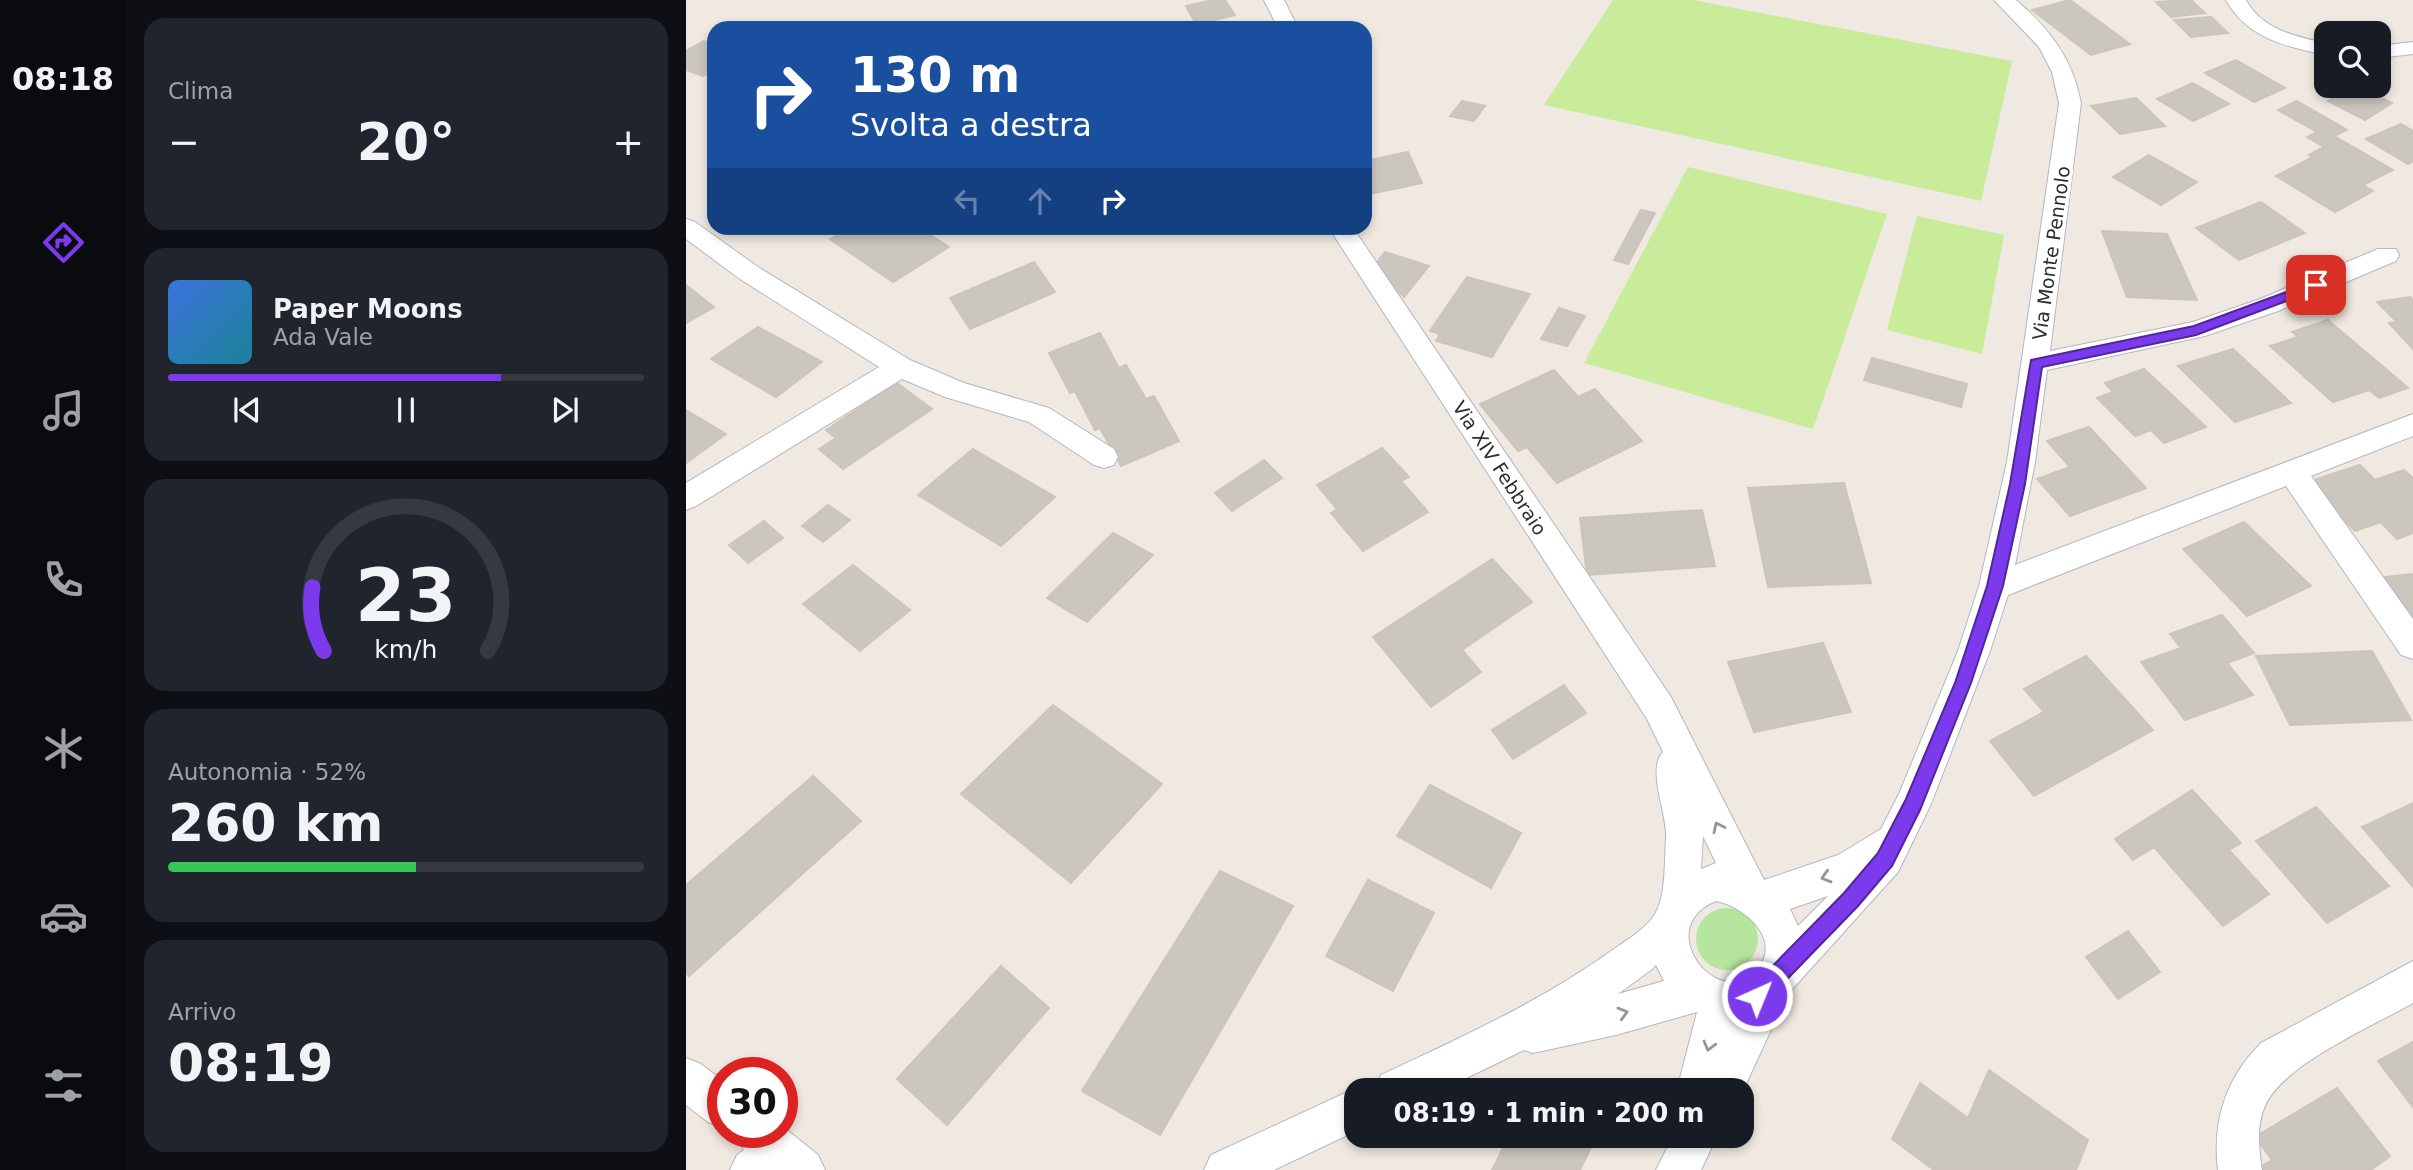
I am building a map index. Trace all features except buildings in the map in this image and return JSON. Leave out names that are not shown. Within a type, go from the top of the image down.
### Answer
[{"type":"street","points":[[1273,0],[1284,21]]},
{"type":"street","name":"Via Monte Pennolo","points":[[1727,1078],[1775,979],[1885,859],[1913,804],[1963,683],[1995,586],[2017,484],[2036,363],[2068,131],[2069,92],[2064,71],[2056,55],[2033,27],[2004,0]]},
{"type":"street","points":[[2236,0],[2248,18],[2265,30],[2314,45]]},
{"type":"street","points":[[2391,51],[2413,48]]},
{"type":"street","points":[[686,227],[749,273],[900,367],[955,390],[1040,415],[1104,457]]},
{"type":"street","name":"Via XIV Febbraio","points":[[1346,235],[1658,708],[1755,894]]},
{"type":"street","points":[[2036,363],[2196,330],[2269,305],[2387,255]]},
{"type":"street","points":[[686,498],[900,367]]},
{"type":"street","points":[[1995,586],[2413,425]]},
{"type":"street","points":[[2292,472],[2413,645]]},
{"type":"street","name":"Via XIV Febbraio","points":[[1658,708],[1683,811],[1685,833],[1674,916]]},
{"type":"street","name":"Via Monte Pennolo","points":[[1755,894],[1848,870],[1891,837],[1913,804]]},
{"type":"street","points":[[1422,1078],[1508,1038],[1627,966],[1674,916],[1695,888],[1716,882],[1755,894],[1775,914],[1783,932],[1784,950],[1775,979],[1749,999],[1710,996],[1508,1038]]},
{"type":"street","points":[[1674,916],[1669,947],[1674,964],[1710,996]]},
{"type":"street","points":[[2240,1170],[2239,1120],[2243,1101],[2259,1072],[2286,1052],[2413,981]]},
{"type":"street","points":[[1700,1078],[1710,996]]},
{"type":"street","points":[[686,1079],[707,1095]]},
{"type":"street","points":[[1226,1170],[1344,1115]]},
{"type":"street","points":[[1677,1170],[1683,1148]]},
{"type":"street","points":[[1677,1170],[1689,1148]]},
{"type":"green space","points":[[1613,0],[1693,0],[2012,61],[1981,201],[1544,105]]},
{"type":"green space","points":[[1688,167],[1887,214],[1813,429],[1584,363]]},
{"type":"green space","points":[[1917,216],[2004,235],[1982,354],[1887,330]]},
{"type":"green space","points":[[1727,908],[1739,910],[1749,917],[1756,927],[1756,951],[1749,961],[1739,968],[1727,970],[1715,968],[1705,961],[1698,951],[1696,939],[1698,927],[1705,917],[1715,910]]},
{"type":"route","points":[[1757,996],[1772,984],[1851,900],[1885,859],[1913,804],[1963,683],[1995,586],[2011,518],[2036,363],[2196,330],[2269,305],[2316,285]]}]
